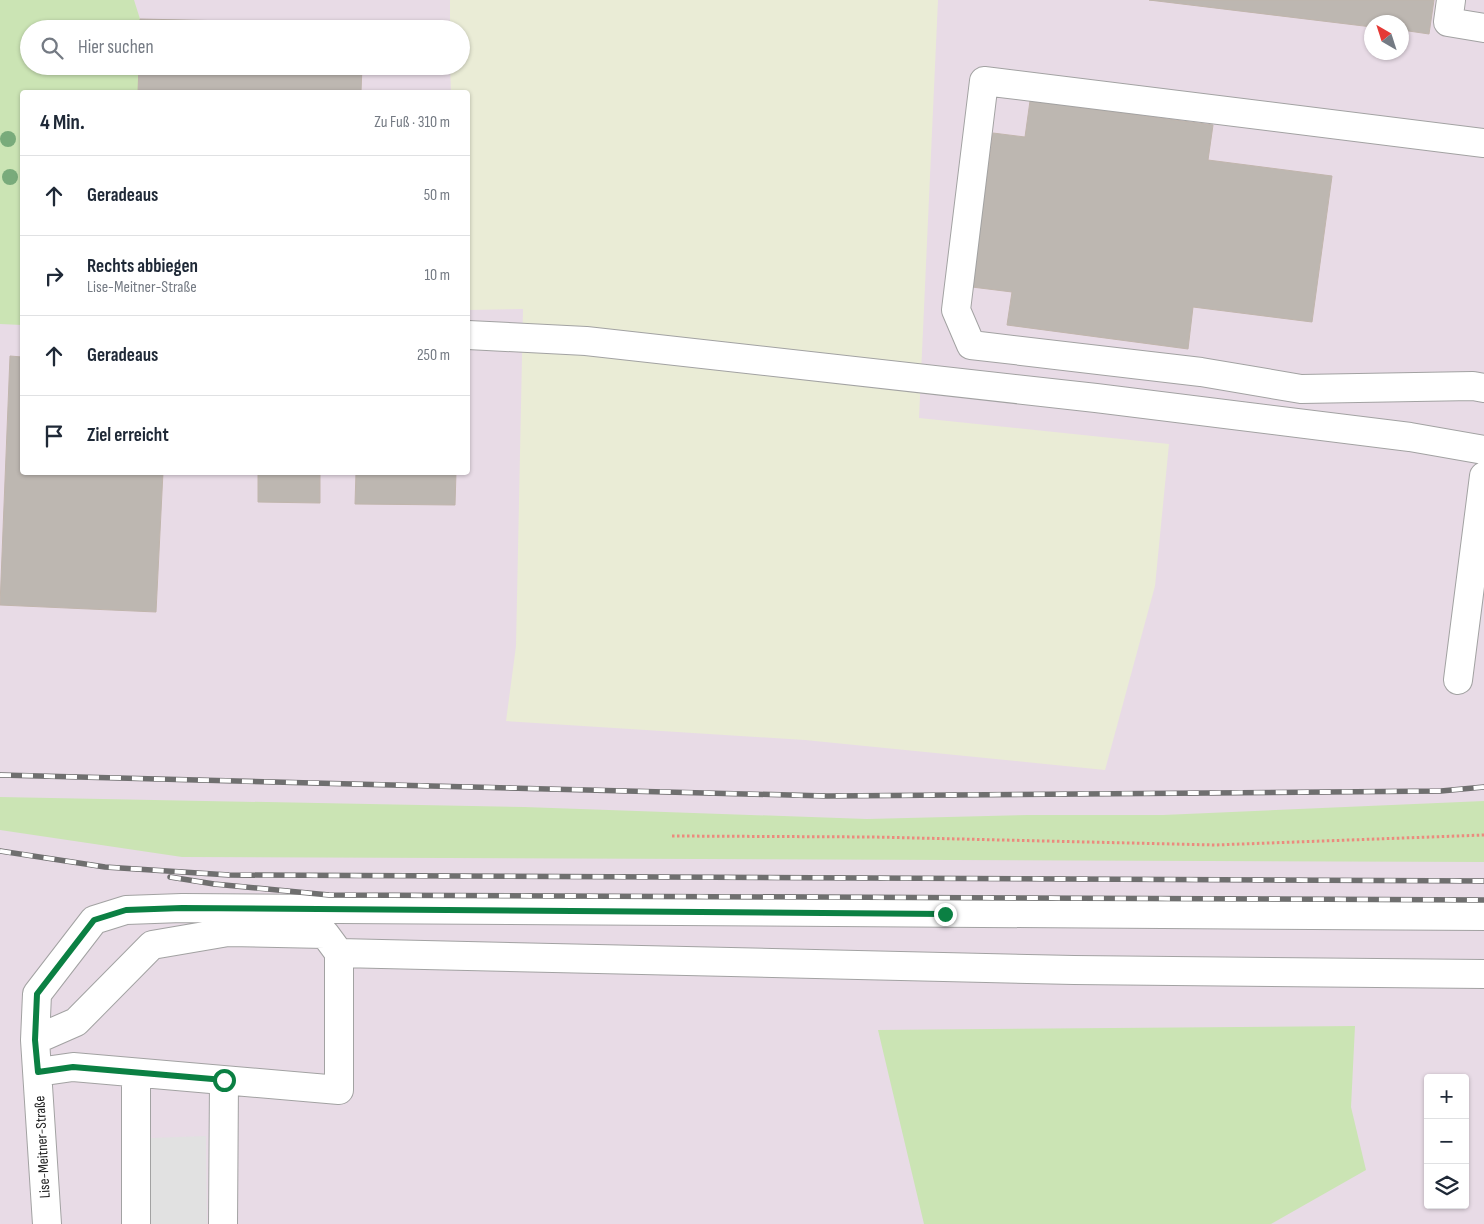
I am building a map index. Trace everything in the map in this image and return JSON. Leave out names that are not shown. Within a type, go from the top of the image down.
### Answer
[{"type":"street","points":[[1451,0],[1448,22],[1484,28]]},
{"type":"street","points":[[1484,144],[984,81],[956,310],[971,345],[1201,372],[1301,389],[1473,386],[1484,388]]},
{"type":"street","points":[[470,335],[586,341],[1076,395],[1410,437],[1484,450]]},
{"type":"street","points":[[1458,680],[1479,552],[1484,476]]},
{"type":"street","name":"Lise-Meitner-Straße","points":[[47,1224],[35,1040],[37,994],[94,920],[126,910],[192,908],[1484,916]]},
{"type":"street","points":[[35,1040],[76,1022],[152,945],[228,932],[325,934],[339,953],[340,1090],[73,1067],[38,1072]]},
{"type":"street","points":[[339,953],[1074,970],[1484,974]]},
{"type":"street","points":[[136,1073],[136,1224]]},
{"type":"street","points":[[223,1224],[224,1080]]},
{"type":"path","points":[[672,836],[874,837],[1215,845],[1484,836]]},
{"type":"shaded area","points":[[0,0],[1484,0],[1484,1224],[0,1224]]},
{"type":"shaded area","points":[[206,1136],[207,1224],[149,1224],[151,1138]]},
{"type":"green space","points":[[0,0],[134,0],[140,20],[20,20],[20,75],[139,75],[138,90],[20,90],[20,325],[0,324]]},
{"type":"green space","points":[[450,0],[938,0],[919,418],[1169,444],[1155,586],[1105,770],[805,740],[506,721],[516,646],[523,309],[470,310],[470,90],[451,90],[450,75],[470,75],[470,20],[450,20]]},
{"type":"green space","points":[[0,797],[524,807],[867,819],[1028,815],[1163,815],[1484,801],[1484,862],[182,857],[0,830]]},
{"type":"green space","points":[[1355,1026],[1351,1107],[1366,1170],[1271,1224],[924,1224],[878,1030]]},
{"type":"building","points":[[1149,0],[1434,0],[1429,34],[1409,31],[1409,15],[1364,15],[1364,26]]},
{"type":"building","points":[[140,19],[185,20],[140,20]]},
{"type":"building","points":[[139,75],[362,75],[361,90],[138,90]]},
{"type":"building","points":[[1030,101],[1213,125],[1208,160],[1332,176],[1312,322],[1193,307],[1188,349],[1007,325],[1012,292],[972,287],[993,133],[1025,137]]},
{"type":"building","points":[[10,356],[20,357],[20,475],[163,475],[156,612],[0,605]]},
{"type":"building","points":[[258,475],[320,475],[320,503],[258,502]]},
{"type":"building","points":[[356,475],[456,475],[455,505],[355,504]]},
{"type":"railway","points":[[0,775],[827,796],[1441,791],[1484,787]]},
{"type":"railway","points":[[0,851],[105,867],[229,875],[1484,881]]},
{"type":"railway","points":[[170,877],[214,884],[329,895],[1484,900]]},
{"type":"route","points":[[224,1080],[73,1067],[38,1072],[35,1040],[37,994],[94,920],[126,910],[168,908],[945,914]]}]
